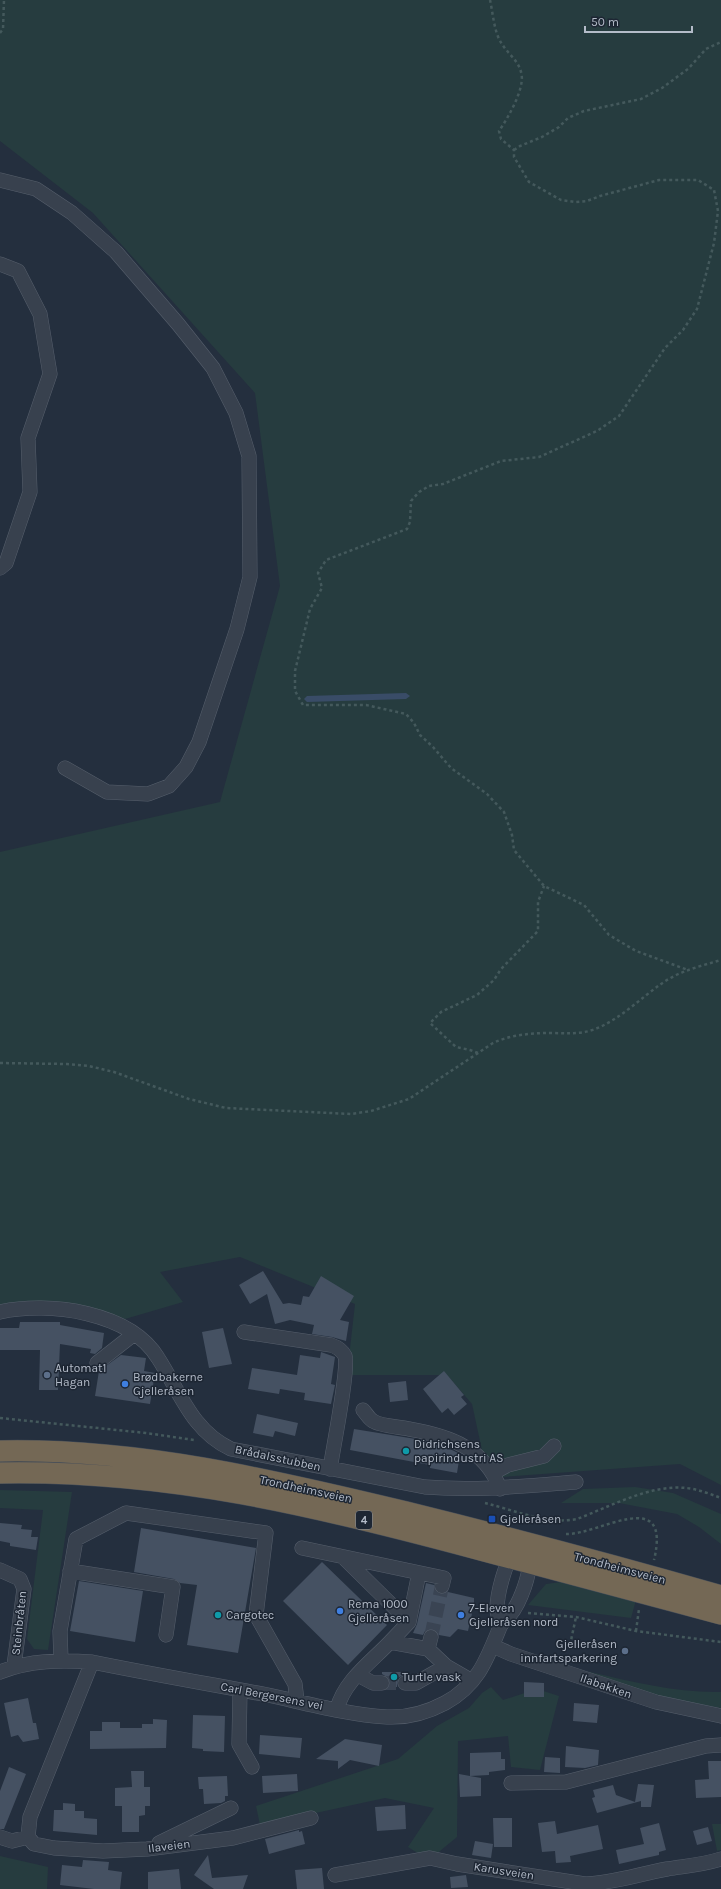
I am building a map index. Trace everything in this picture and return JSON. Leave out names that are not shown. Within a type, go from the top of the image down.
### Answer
[{"type":"highway","name":"Trondheimsveien","points":[[0,1451],[95,1454],[174,1463],[305,1488],[527,1543],[721,1596]]},
{"type":"highway","name":"Trondheimsveien","points":[[0,1473],[92,1474],[169,1481],[217,1488],[308,1506],[509,1557],[721,1614]]},
{"type":"street","points":[[0,180],[36,189],[72,213],[116,252],[178,324],[213,368],[236,413],[249,456],[250,577],[237,629],[199,742],[186,766],[169,786],[148,794],[106,792],[64,768]]},
{"type":"street","points":[[0,264],[18,271],[40,314],[50,374],[28,438],[30,492],[6,563],[0,568]]},
{"type":"street","name":"Brådalsstubben","points":[[0,1312],[18,1309],[83,1312],[111,1320],[146,1343],[158,1357],[189,1412],[198,1424],[221,1444],[231,1449],[425,1487],[450,1489],[500,1489],[576,1482]]},
{"type":"street","name":"Brådalsstubben","points":[[244,1332],[331,1345],[343,1352],[345,1358],[345,1375],[330,1469]]},
{"type":"street","points":[[97,1363],[134,1334]]},
{"type":"street","points":[[363,1410],[373,1422],[412,1429],[454,1441],[480,1458],[493,1473],[500,1489]]},
{"type":"street","points":[[493,1473],[508,1465],[544,1456],[554,1446]]},
{"type":"street","points":[[62,1660],[60,1631],[76,1539],[126,1513],[266,1533],[256,1616],[295,1684],[297,1701]]},
{"type":"street","points":[[509,1557],[527,1543]]},
{"type":"street","name":"Carl Bergersens vei","points":[[0,1672],[14,1666],[62,1660],[92,1662],[337,1709],[387,1717],[414,1715],[444,1703],[465,1688],[480,1672],[493,1646],[501,1624],[512,1611],[528,1576],[531,1563],[527,1543]]},
{"type":"street","points":[[302,1548],[444,1578],[442,1586]]},
{"type":"street","points":[[343,1557],[409,1622]]},
{"type":"street","name":"Carl Bergersens vei","points":[[501,1624],[497,1609],[509,1557]]},
{"type":"street","name":"Steinbråten","points":[[0,1570],[20,1579],[24,1589],[14,1666]]},
{"type":"street","points":[[70,1571],[173,1587],[166,1635]]},
{"type":"street","points":[[337,1709],[340,1698],[347,1685],[409,1622],[419,1573]]},
{"type":"street","points":[[390,1642],[429,1643],[446,1666],[472,1681]]},
{"type":"street","name":"Ilabakken","points":[[493,1646],[511,1654],[656,1702],[721,1716]]},
{"type":"street","points":[[0,1837],[12,1841],[28,1837],[30,1817],[92,1662]]},
{"type":"street","points":[[411,1683],[446,1666]]},
{"type":"street","points":[[358,1675],[378,1683]]},
{"type":"street","points":[[240,1690],[239,1744],[252,1767]]},
{"type":"street","points":[[511,1783],[566,1782],[706,1746],[721,1745]]},
{"type":"street","points":[[147,1849],[231,1808]]},
{"type":"street","name":"Ilaveien","points":[[28,1837],[34,1844],[54,1848],[103,1851],[147,1849],[234,1838],[311,1818]]},
{"type":"street","name":"Karusveien","points":[[335,1875],[430,1858],[457,1864],[592,1884],[606,1883],[666,1870],[701,1865],[721,1859]]},
{"type":"path","points":[[0,33],[3,29],[4,0]]},
{"type":"path","points":[[490,0],[502,44],[513,56],[522,72],[518,95],[508,117],[499,131],[501,139],[514,150],[514,157],[529,182],[561,200],[575,202],[587,201],[659,180],[698,180],[714,190],[718,211],[714,243],[697,309],[683,330],[664,348],[619,416],[602,427],[539,457],[502,461],[443,484],[429,486],[419,492],[411,501],[412,509],[410,522],[407,529],[326,560],[318,573],[322,588],[310,609],[295,671],[295,691],[303,705],[366,705],[406,714],[414,723],[420,735],[433,747],[451,768],[486,794],[504,812],[512,835],[514,850],[544,886],[584,905],[609,935],[636,951],[688,970]]},
{"type":"path","points":[[514,150],[542,137],[568,118],[591,110],[641,99],[662,88],[688,69],[706,49],[721,42]]},
{"type":"path","points":[[478,1053],[456,1047],[430,1023],[441,1012],[477,995],[494,980],[501,969],[538,931],[538,902],[544,886]]},
{"type":"path","points":[[0,1063],[67,1064],[89,1066],[114,1072],[189,1099],[226,1108],[351,1114],[371,1111],[409,1099],[493,1043],[507,1037],[550,1033],[580,1033],[597,1028],[642,999],[662,983],[688,970],[721,960]]},
{"type":"path","points":[[561,1533],[575,1534],[629,1518],[641,1518],[650,1523],[657,1535],[657,1543],[652,1566]]},
{"type":"path","points":[[636,1631],[640,1605]]},
{"type":"path","points":[[512,1611],[576,1617],[636,1631],[721,1642]]},
{"type":"path","points":[[570,1644],[576,1617]]},
{"type":"green space","points":[[0,0],[721,0],[721,1485],[680,1464],[488,1478],[472,1404],[447,1375],[347,1375],[355,1304],[240,1257],[160,1272],[183,1302],[125,1319],[103,1314],[0,1312],[0,852],[220,802],[280,586],[255,393],[93,213],[0,141]]},
{"type":"green space","points":[[635,1487],[673,1493],[721,1514],[721,1544],[699,1527],[677,1514],[619,1503],[561,1503],[583,1489]]},
{"type":"green space","points":[[0,1490],[72,1492],[48,1650],[34,1649],[27,1639],[43,1510],[0,1508]]},
{"type":"green space","points":[[569,1581],[636,1600],[631,1618],[528,1605],[546,1584]]},
{"type":"green space","points":[[590,1672],[672,1689],[721,1692],[721,1708],[668,1699],[588,1674]]},
{"type":"green space","points":[[491,1687],[503,1700],[537,1689],[559,1696],[540,1770],[511,1767],[508,1736],[458,1741],[457,1837],[429,1860],[408,1847],[434,1808],[385,1798],[260,1825],[256,1806],[398,1759],[437,1726],[469,1708],[482,1693]]},
{"type":"green space","points":[[712,1824],[721,1824],[721,1850],[717,1851]]},
{"type":"green space","points":[[0,1856],[48,1867],[47,1889],[0,1889]]},
{"type":"water","points":[[406,693],[410,696],[406,699],[307,702],[304,699],[307,696]]},
{"type":"building","points":[[263,1271],[283,1304],[289,1303],[301,1305],[303,1296],[309,1297],[321,1276],[354,1296],[340,1320],[349,1322],[346,1341],[312,1334],[314,1325],[290,1320],[275,1324],[267,1294],[250,1304],[239,1285]]},
{"type":"building","points":[[20,1322],[60,1322],[60,1325],[104,1333],[102,1348],[95,1354],[90,1353],[91,1349],[60,1344],[58,1390],[39,1390],[40,1350],[0,1350],[0,1328],[19,1328]]},
{"type":"building","points":[[223,1328],[232,1364],[209,1368],[202,1332]]},
{"type":"building","points":[[321,1352],[335,1357],[331,1384],[335,1385],[331,1404],[304,1400],[305,1393],[280,1389],[279,1394],[248,1389],[252,1368],[297,1375],[300,1355],[320,1358]]},
{"type":"building","name":"Brødbakerne Gjelleråsen","points":[[121,1355],[146,1358],[144,1371],[155,1373],[150,1404],[95,1396],[99,1371]]},
{"type":"building","points":[[444,1371],[464,1395],[461,1397],[467,1404],[454,1415],[448,1408],[442,1413],[423,1389]]},
{"type":"building","points":[[406,1381],[408,1400],[390,1402],[388,1383]]},
{"type":"building","points":[[257,1414],[298,1423],[295,1436],[275,1431],[273,1437],[253,1433]]},
{"type":"building","name":"Didrichsens papirindustri AS","points":[[354,1429],[422,1440],[452,1450],[460,1454],[457,1473],[430,1468],[430,1465],[350,1450]]},
{"type":"building","points":[[0,1523],[22,1525],[21,1529],[32,1530],[31,1537],[38,1537],[36,1550],[10,1546],[10,1543],[0,1541]]},
{"type":"building","name":"Cargotec","points":[[141,1528],[256,1548],[238,1653],[187,1645],[197,1585],[180,1583],[174,1579],[134,1572]]},
{"type":"building","points":[[322,1562],[387,1625],[348,1665],[283,1601]]},
{"type":"building","points":[[79,1581],[143,1591],[135,1642],[70,1631]]},
{"type":"building","points":[[426,1583],[434,1585],[436,1592],[440,1594],[448,1592],[474,1598],[474,1605],[468,1631],[458,1629],[450,1637],[439,1635],[433,1629],[425,1631],[423,1635],[413,1633],[417,1624]]},
{"type":"building","points":[[382,1672],[405,1672],[405,1674],[398,1678],[397,1687],[390,1687],[390,1679],[382,1674]]},
{"type":"building","points":[[524,1682],[544,1683],[544,1697],[524,1697]]},
{"type":"building","points":[[28,1698],[33,1723],[36,1723],[39,1739],[23,1742],[18,1735],[11,1737],[4,1703]]},
{"type":"building","points":[[574,1703],[599,1705],[597,1723],[573,1721]]},
{"type":"building","points":[[193,1715],[225,1716],[224,1752],[203,1751],[203,1749],[192,1748]]},
{"type":"building","points":[[153,1719],[167,1720],[166,1748],[90,1749],[90,1731],[102,1731],[102,1722],[120,1722],[120,1728],[142,1728],[142,1724],[153,1724]]},
{"type":"building","points":[[260,1735],[302,1738],[300,1758],[259,1754]]},
{"type":"building","points":[[345,1739],[382,1745],[379,1766],[350,1760],[338,1769],[338,1761],[316,1759]]},
{"type":"building","points":[[566,1746],[599,1750],[598,1765],[585,1768],[565,1767]]},
{"type":"building","points":[[501,1752],[501,1759],[505,1759],[505,1770],[489,1772],[489,1775],[470,1776],[470,1753]]},
{"type":"building","points":[[545,1757],[560,1758],[560,1773],[544,1772]]},
{"type":"building","points":[[708,1761],[721,1761],[721,1797],[696,1798],[695,1780],[709,1779]]},
{"type":"building","points":[[9,1767],[26,1774],[4,1829],[0,1829],[0,1791]]},
{"type":"building","points":[[131,1771],[144,1771],[144,1787],[150,1787],[150,1806],[145,1806],[145,1815],[139,1816],[139,1832],[122,1832],[122,1806],[115,1806],[115,1788],[132,1787]]},
{"type":"building","points":[[297,1774],[298,1791],[263,1793],[262,1776]]},
{"type":"building","points":[[459,1774],[481,1778],[481,1796],[460,1797]]},
{"type":"building","points":[[227,1776],[228,1796],[225,1796],[225,1801],[221,1803],[204,1804],[203,1789],[199,1789],[198,1777]]},
{"type":"building","points":[[638,1784],[654,1785],[651,1807],[641,1807],[641,1801],[597,1813],[592,1798],[595,1797],[593,1790],[613,1785],[616,1795],[635,1802]]},
{"type":"building","points":[[63,1803],[75,1804],[75,1811],[84,1811],[84,1818],[97,1819],[97,1835],[53,1831],[54,1810],[63,1810]]},
{"type":"building","points":[[405,1805],[406,1829],[377,1831],[375,1807]]},
{"type":"building","points":[[493,1818],[512,1818],[512,1847],[494,1847]]},
{"type":"building","points":[[555,1821],[557,1834],[598,1825],[603,1849],[570,1856],[571,1862],[556,1863],[555,1851],[542,1852],[538,1823]]},
{"type":"building","points":[[659,1823],[666,1850],[659,1852],[659,1855],[619,1864],[616,1850],[644,1844],[640,1828]]},
{"type":"building","points":[[708,1827],[712,1841],[697,1845],[693,1831]]},
{"type":"building","points":[[299,1830],[299,1832],[302,1831],[305,1844],[269,1854],[265,1839]]},
{"type":"building","points":[[475,1841],[493,1844],[491,1858],[472,1855]]},
{"type":"building","points":[[208,1855],[212,1878],[248,1875],[243,1889],[214,1889],[194,1875]]},
{"type":"building","points":[[83,1860],[109,1862],[108,1870],[122,1872],[120,1889],[94,1889],[60,1885],[62,1865],[82,1867]]},
{"type":"building","points":[[322,1868],[324,1889],[297,1889],[295,1870]]},
{"type":"building","points":[[179,1869],[181,1889],[148,1889],[148,1872]]},
{"type":"building","points":[[466,1875],[468,1887],[451,1888],[450,1877]]},
{"type":"tunnel","points":[[431,1637],[442,1586]]},
{"type":"tunnel","points":[[382,1683],[405,1683]]},
{"type":"place","name":"Automat1 Hagan","points":[[47,1375]]},
{"type":"place","name":"Brødbakerne Gjelleråsen","points":[[125,1384]]},
{"type":"place","name":"Didrichsens papirindustri AS","points":[[406,1451]]},
{"type":"place","name":"Gjelleråsen","points":[[492,1519]]},
{"type":"place","name":"Rema 1000 Gjelleråsen","points":[[340,1611]]},
{"type":"place","name":"Cargotec","points":[[218,1615]]},
{"type":"place","name":"7-Eleven Gjelleråsen nord","points":[[461,1615]]},
{"type":"place","name":"Gjelleråsen innfartsparkering","points":[[625,1651]]},
{"type":"place","name":"Turtle vask","points":[[394,1677]]}]
